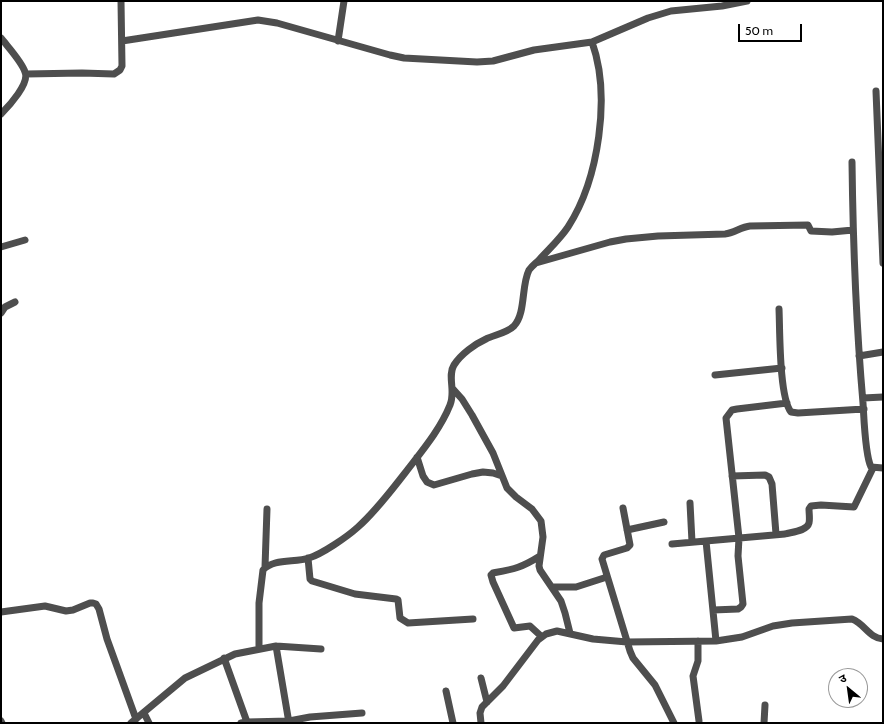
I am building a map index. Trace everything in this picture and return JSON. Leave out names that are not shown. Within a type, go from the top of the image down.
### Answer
[{"type":"street","points":[[26,74],[107,74],[116,73],[120,70],[122,66],[121,1]]},
{"type":"street","points":[[338,41],[344,1]]},
{"type":"street","points":[[122,40],[258,20],[278,23],[338,41],[404,58],[477,62],[494,61],[517,53],[592,42],[648,18],[671,11],[722,6],[747,1]]},
{"type":"street","points":[[1,38],[26,74],[25,82],[9,106],[1,114]]},
{"type":"street","points":[[259,649],[259,597],[262,573],[266,567],[275,563],[308,558],[318,554],[356,529],[371,515],[417,457],[434,433],[449,407],[453,396],[452,370],[456,362],[479,343],[514,326],[519,314],[529,271],[562,235],[572,221],[583,197],[590,176],[599,132],[601,97],[597,57],[592,42]]},
{"type":"street","points":[[876,91],[883,263]]},
{"type":"street","points":[[852,162],[853,230],[859,356],[869,464],[873,468],[883,468]]},
{"type":"street","points":[[536,263],[610,242],[639,237],[725,234],[750,226],[808,225],[811,231],[828,232],[853,230]]},
{"type":"street","points":[[1,247],[25,240]]},
{"type":"street","points":[[1,313],[5,307],[15,302]]},
{"type":"street","points":[[779,309],[782,368],[787,403],[791,412],[864,409]]},
{"type":"street","points":[[859,356],[883,352]]},
{"type":"street","points":[[715,375],[782,368]]},
{"type":"street","points":[[453,389],[462,399],[472,415],[493,453],[505,484],[510,492],[532,508],[541,521],[543,537],[539,566],[540,570],[563,606],[570,633]]},
{"type":"street","points":[[863,398],[883,397]]},
{"type":"street","points":[[713,610],[738,609],[743,604],[738,556],[739,538],[726,418],[728,414],[737,409],[787,403]]},
{"type":"street","points":[[417,457],[423,476],[427,482],[434,484],[483,472],[502,476]]},
{"type":"street","points":[[672,544],[796,532],[807,526],[809,523],[809,509],[811,506],[821,505],[854,508],[873,468]]},
{"type":"street","points":[[732,476],[765,475],[769,478],[772,484],[776,534]]},
{"type":"street","points":[[690,503],[692,542]]},
{"type":"street","points":[[623,508],[630,543],[629,547],[602,557],[633,658],[655,685],[674,723]]},
{"type":"street","points":[[266,567],[267,509]]},
{"type":"street","points":[[627,530],[664,522]]},
{"type":"street","points":[[706,541],[716,641]]},
{"type":"street","points":[[540,556],[526,565],[493,573],[491,575],[514,628],[530,626],[542,637]]},
{"type":"street","points":[[308,558],[310,579],[312,581],[355,594],[396,599],[398,600],[400,618],[408,624],[473,619]]},
{"type":"street","points":[[552,587],[576,587],[607,577]]},
{"type":"street","points":[[1,612],[45,606],[66,611],[94,603],[96,604],[99,609],[107,639],[134,721],[186,678],[224,658],[235,654],[276,646],[321,649]]},
{"type":"street","points":[[481,723],[480,710],[503,686],[542,637],[557,631],[593,639],[627,642],[716,641],[742,637],[773,626],[847,619],[857,621],[875,638],[883,639]]},
{"type":"street","points":[[698,641],[698,661],[693,676],[699,721]]},
{"type":"street","points":[[276,646],[289,722]]},
{"type":"street","points":[[224,658],[244,722],[289,722],[310,717],[362,713]]},
{"type":"street","points":[[481,678],[487,702]]},
{"type":"street","points":[[446,691],[453,723]]},
{"type":"street","points":[[764,723],[765,705]]},
{"type":"street","points":[[144,712],[149,723]]}]
